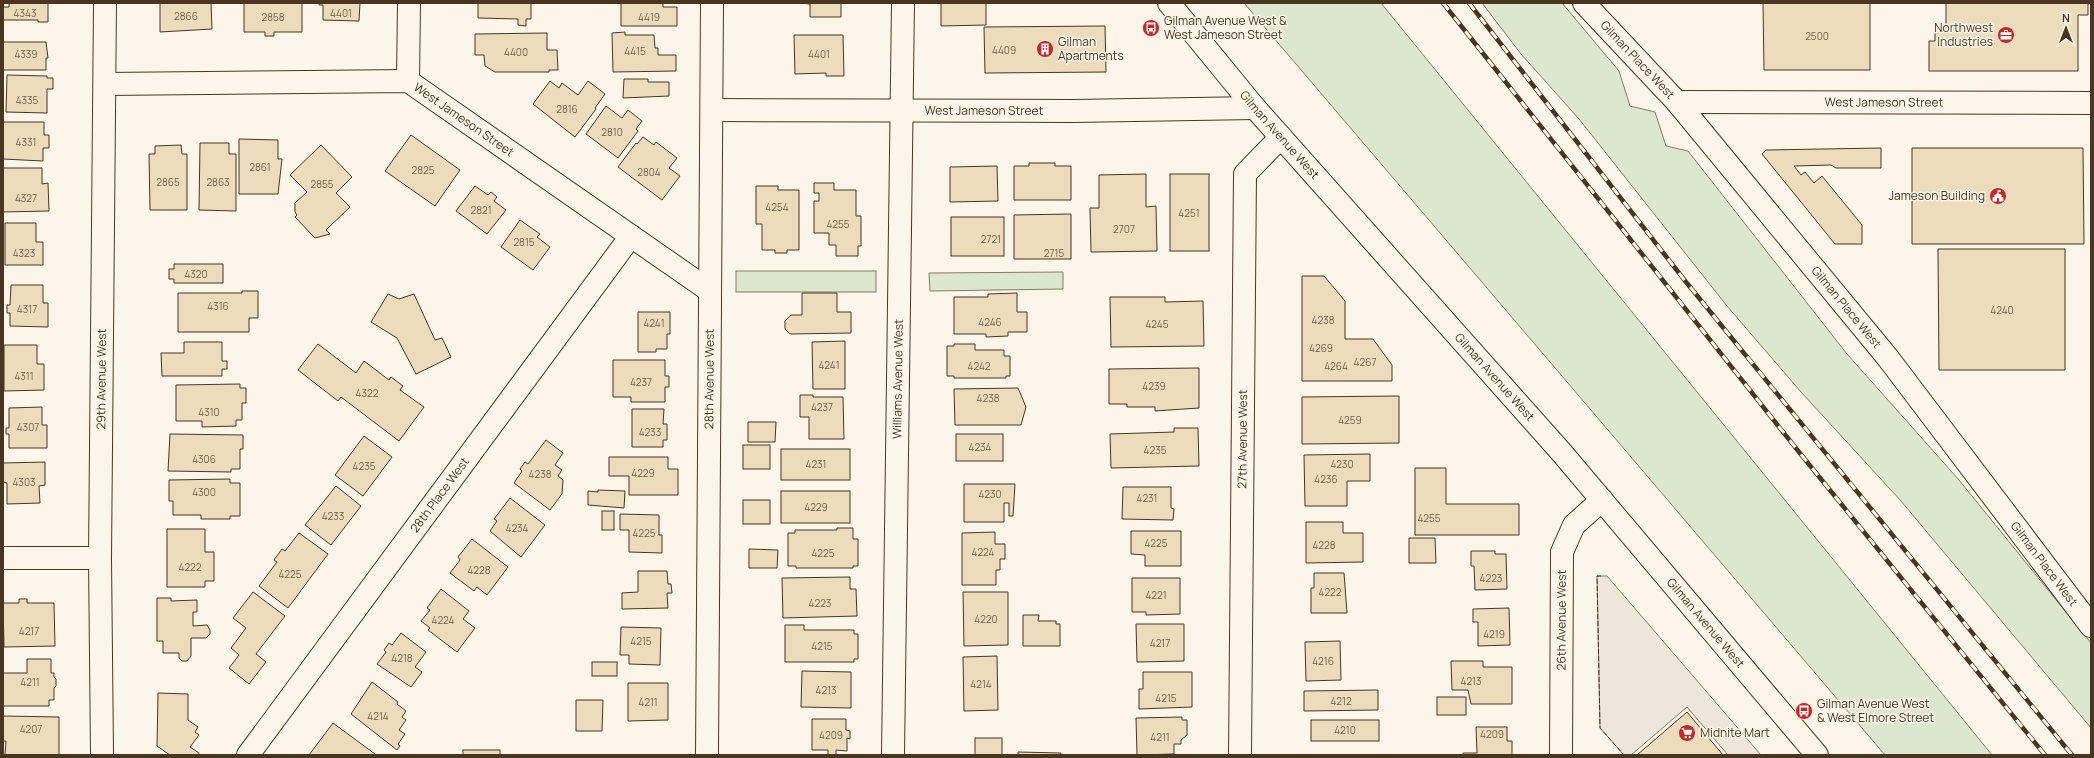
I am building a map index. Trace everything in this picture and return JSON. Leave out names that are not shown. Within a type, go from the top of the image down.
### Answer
[{"type":"street","name":"29th Avenue West","points":[[102,755],[100,558],[105,3]]},
{"type":"street","points":[[408,82],[409,3]]},
{"type":"street","name":"28th Avenue West","points":[[707,755],[712,3]]},
{"type":"street","name":"Williams Avenue West","points":[[893,755],[903,110],[903,3]]},
{"type":"street","name":"Gilman Avenue West","points":[[1169,3],[1281,137],[1602,500],[1817,755]]},
{"type":"street","name":"Gilman Place West","points":[[1584,3],[1677,102],[1888,358],[2091,626]]},
{"type":"street","name":"West Jameson Street","points":[[105,84],[408,82],[710,291]]},
{"type":"street","name":"West Jameson Street","points":[[1677,102],[2091,103]]},
{"type":"street","name":"West Jameson Street","points":[[712,110],[1073,111],[1256,108]]},
{"type":"street","name":"27th Avenue West","points":[[1240,755],[1245,174],[1281,137]]},
{"type":"street","name":"28th Place West","points":[[248,755],[631,236]]},
{"type":"street","name":"26th Avenue West","points":[[1561,755],[1562,552],[1574,525],[1602,500]]},
{"type":"street","points":[[3,558],[100,558]]},
{"type":"green space","points":[[1244,3],[1381,3],[1992,755],[1885,755]]},
{"type":"green space","points":[[1482,3],[1562,3],[1619,71],[1630,106],[1655,112],[1666,146],[1688,151],[1847,354],[1959,480],[2091,643],[2091,728],[1901,501],[1801,392],[1727,306],[1579,119],[1521,54]]},
{"type":"green space","points":[[736,271],[876,271],[876,292],[736,292]]},
{"type":"green space","points":[[1063,272],[1063,289],[930,291],[929,273]]},
{"type":"shaded area","points":[[1597,576],[1607,576],[1761,755],[1728,755],[1687,707],[1631,755],[1624,755],[1600,728]]},
{"type":"building","points":[[9,3],[48,3],[48,22],[38,22],[38,20],[3,20],[3,7],[9,7]]},
{"type":"building","points":[[160,3],[211,3],[212,29],[160,32]]},
{"type":"building","points":[[244,3],[302,3],[302,32],[274,32],[274,36],[265,36],[265,32],[244,32]]},
{"type":"building","points":[[319,3],[360,3],[359,21],[323,20],[323,5],[319,5]]},
{"type":"building","points":[[478,3],[531,3],[531,19],[526,19],[526,26],[518,25],[518,19],[478,18]]},
{"type":"building","points":[[621,3],[663,3],[663,7],[677,7],[677,26],[621,26]]},
{"type":"building","points":[[800,3],[841,3],[841,17],[810,17],[810,4]]},
{"type":"building","points":[[941,3],[986,3],[986,25],[941,26]]},
{"type":"building","points":[[1763,3],[1870,3],[1870,70],[1764,70]]},
{"type":"building","name":"Northwest Industries","points":[[1946,3],[2088,3],[2088,15],[2078,15],[2078,71],[1929,71],[1929,41],[1935,41],[1935,28],[1946,28]]},
{"type":"building","name":"Gilman Apartments","points":[[1105,26],[1106,72],[985,73],[984,27]]},
{"type":"building","points":[[625,32],[625,35],[654,35],[655,48],[658,48],[658,55],[676,55],[676,71],[613,72],[612,33]]},
{"type":"building","points":[[547,33],[547,50],[557,50],[558,70],[549,70],[549,72],[495,72],[485,66],[484,55],[475,55],[475,34]]},
{"type":"building","points":[[794,35],[843,35],[844,76],[826,76],[826,73],[795,74]]},
{"type":"building","points":[[3,42],[46,42],[48,58],[46,58],[46,70],[3,70]]},
{"type":"building","points":[[7,75],[47,76],[47,78],[53,78],[53,89],[47,89],[47,113],[6,112]]},
{"type":"building","points":[[624,79],[648,79],[648,82],[669,82],[669,96],[623,98]]},
{"type":"building","points":[[550,81],[559,88],[562,83],[578,95],[588,81],[605,94],[595,108],[596,109],[575,137],[533,104]]},
{"type":"building","points":[[606,106],[622,118],[628,110],[642,121],[636,129],[638,131],[618,158],[586,134]]},
{"type":"building","points":[[3,122],[44,122],[44,135],[49,135],[49,148],[43,148],[43,161],[3,159]]},
{"type":"building","points":[[411,135],[460,170],[435,206],[385,171]]},
{"type":"building","points":[[643,137],[654,145],[656,142],[677,158],[669,168],[680,176],[662,200],[618,167],[636,143],[637,144]]},
{"type":"building","points":[[239,139],[278,140],[278,159],[282,159],[278,194],[239,194]]},
{"type":"building","points":[[200,143],[229,143],[229,154],[236,154],[236,211],[199,210]]},
{"type":"building","points":[[181,145],[182,154],[187,154],[187,210],[150,210],[149,154],[155,154],[155,146]]},
{"type":"building","points":[[321,145],[352,177],[336,193],[350,207],[326,230],[330,234],[315,238],[295,217],[297,215],[295,212],[295,203],[307,192],[290,175]]},
{"type":"building","name":"Jameson Building","points":[[1881,148],[1881,168],[1836,168],[1831,165],[1794,166],[1801,175],[1805,172],[1814,183],[1822,176],[1862,225],[1862,244],[1835,244],[1762,154],[1766,150]]},
{"type":"building","name":"Jameson Building","points":[[1912,148],[2083,148],[2084,244],[1912,244]]},
{"type":"building","points":[[1029,163],[1055,163],[1055,166],[1071,166],[1071,200],[1014,200],[1014,166],[1029,166]]},
{"type":"building","points":[[997,166],[998,201],[950,202],[950,167]]},
{"type":"building","points":[[3,168],[42,168],[42,184],[48,183],[49,211],[3,212]]},
{"type":"building","points":[[1146,174],[1146,207],[1156,206],[1157,251],[1091,252],[1090,208],[1099,208],[1099,175]]},
{"type":"building","points":[[1170,174],[1209,174],[1209,251],[1170,251]]},
{"type":"building","points":[[814,183],[834,183],[834,190],[856,190],[856,216],[861,216],[861,246],[858,246],[858,256],[836,256],[836,245],[829,245],[829,233],[814,233],[814,201],[819,201],[819,193],[814,193]]},
{"type":"building","points":[[475,186],[488,195],[491,192],[497,197],[494,201],[506,210],[487,234],[456,211]]},
{"type":"building","points":[[756,186],[778,186],[778,190],[799,190],[799,250],[787,250],[787,253],[775,253],[775,250],[762,250],[762,224],[756,224]]},
{"type":"building","points":[[1071,214],[1071,259],[1014,259],[1014,215]]},
{"type":"building","points":[[951,217],[1004,217],[1004,256],[951,256]]},
{"type":"building","points":[[520,220],[540,234],[537,237],[550,247],[533,270],[501,247]]},
{"type":"building","points":[[5,223],[36,223],[36,242],[43,242],[43,265],[5,265]]},
{"type":"building","points":[[1938,249],[2065,249],[2065,370],[1939,370]]},
{"type":"building","points":[[174,264],[223,264],[223,283],[174,283],[174,279],[169,279],[169,269],[174,269]]},
{"type":"building","points":[[1302,276],[1324,276],[1345,301],[1345,339],[1373,339],[1392,365],[1392,381],[1302,381]]},
{"type":"building","points":[[11,285],[43,285],[43,303],[48,303],[48,327],[10,326],[10,313],[7,313],[7,305],[10,305]]},
{"type":"building","points":[[242,291],[258,291],[258,318],[249,318],[249,332],[178,332],[178,293],[242,293]]},
{"type":"building","points":[[802,293],[837,293],[837,312],[851,312],[851,333],[790,334],[785,329],[785,321],[791,315],[802,315]]},
{"type":"building","points":[[1017,293],[1017,312],[1027,312],[1027,332],[1008,332],[1008,336],[986,337],[986,334],[954,334],[954,297],[988,297],[988,294]]},
{"type":"building","points":[[388,294],[399,299],[414,294],[435,340],[442,338],[451,357],[416,374],[397,338],[371,322]]},
{"type":"building","points":[[1110,297],[1165,297],[1165,302],[1203,301],[1204,346],[1111,347]]},
{"type":"building","points":[[638,312],[670,312],[670,334],[667,334],[667,349],[656,349],[656,352],[638,352]]},
{"type":"building","points":[[845,341],[845,389],[813,389],[812,342]]},
{"type":"building","points":[[184,342],[222,342],[222,361],[227,361],[227,369],[222,369],[222,376],[162,376],[161,353],[184,353]]},
{"type":"building","points":[[318,344],[356,373],[364,361],[389,380],[391,377],[403,386],[400,390],[424,407],[399,441],[341,397],[338,401],[298,370]]},
{"type":"building","points":[[954,344],[975,344],[975,350],[1004,350],[1004,356],[1010,356],[1010,376],[1006,376],[1006,378],[954,378],[954,376],[947,376],[947,346],[954,346]]},
{"type":"building","points":[[4,345],[37,345],[37,364],[44,364],[44,390],[4,391]]},
{"type":"building","points":[[613,360],[665,360],[665,376],[669,376],[669,387],[665,387],[665,402],[631,402],[631,397],[613,397]]},
{"type":"building","points":[[1199,368],[1199,408],[1155,411],[1155,407],[1127,407],[1127,404],[1109,404],[1109,369]]},
{"type":"building","points":[[240,384],[240,388],[246,388],[246,403],[242,403],[242,420],[236,420],[236,426],[202,427],[202,421],[176,421],[176,385]]},
{"type":"building","points":[[1018,388],[1026,407],[1021,425],[955,425],[954,389]]},
{"type":"building","points":[[800,395],[813,395],[813,397],[843,397],[844,439],[809,439],[809,417],[800,417]]},
{"type":"building","points":[[1399,396],[1399,443],[1302,444],[1302,397]]},
{"type":"building","points":[[42,407],[42,425],[47,425],[47,448],[9,448],[9,434],[6,434],[6,428],[9,428],[9,408]]},
{"type":"building","points":[[632,409],[664,409],[663,424],[667,424],[667,440],[663,440],[663,447],[632,447]]},
{"type":"building","points":[[748,422],[776,422],[775,442],[748,442]]},
{"type":"building","points":[[1174,428],[1198,428],[1199,466],[1111,468],[1110,434],[1174,432]]},
{"type":"building","points":[[170,434],[243,435],[243,449],[240,449],[240,469],[231,469],[231,472],[168,471]]},
{"type":"building","points":[[956,434],[1003,434],[1003,461],[956,461]]},
{"type":"building","points":[[364,436],[392,457],[363,496],[335,475]]},
{"type":"building","points":[[546,440],[563,453],[555,465],[562,470],[558,476],[563,480],[562,494],[550,510],[514,483],[522,471],[520,469],[525,462],[528,464]]},
{"type":"building","points":[[743,445],[770,445],[770,469],[743,469]]},
{"type":"building","points":[[781,449],[850,449],[850,480],[781,480]]},
{"type":"building","points":[[1370,454],[1370,481],[1347,481],[1347,506],[1305,506],[1304,455]]},
{"type":"building","points":[[609,457],[668,457],[668,469],[678,469],[678,495],[629,495],[629,476],[609,476]]},
{"type":"building","points":[[45,462],[45,485],[39,486],[40,503],[7,504],[7,483],[3,482],[3,463]]},
{"type":"building","points":[[1415,468],[1446,468],[1446,504],[1519,504],[1519,535],[1415,535]]},
{"type":"building","points":[[230,479],[230,483],[240,483],[240,516],[230,516],[230,519],[201,519],[201,515],[173,515],[173,501],[169,501],[169,480]]},
{"type":"building","points":[[964,484],[1015,484],[1013,516],[1009,516],[1009,503],[1004,503],[1004,522],[964,522]]},
{"type":"building","points":[[336,486],[361,506],[331,545],[305,525]]},
{"type":"building","points":[[1123,487],[1171,487],[1171,508],[1174,509],[1173,520],[1122,519]]},
{"type":"building","points":[[598,490],[625,491],[624,508],[588,505],[588,491],[598,492]]},
{"type":"building","points":[[781,491],[850,491],[850,523],[781,523]]},
{"type":"building","points":[[510,498],[545,525],[521,557],[490,531],[497,521],[494,519]]},
{"type":"building","points":[[743,500],[770,500],[770,524],[743,524]]},
{"type":"building","points":[[602,511],[614,511],[614,530],[602,530]]},
{"type":"building","points":[[620,514],[659,515],[659,535],[662,535],[662,553],[629,552],[629,530],[620,530]]},
{"type":"building","points":[[1306,522],[1343,522],[1343,533],[1363,533],[1363,562],[1306,563]]},
{"type":"building","points":[[837,528],[853,528],[853,539],[858,539],[858,566],[853,566],[853,568],[796,568],[796,566],[788,566],[788,533],[795,533],[795,530],[837,530]]},
{"type":"building","points":[[167,529],[205,529],[205,552],[214,552],[214,581],[205,581],[205,587],[167,587]]},
{"type":"building","points":[[1131,531],[1181,531],[1181,566],[1145,566],[1145,555],[1131,554]]},
{"type":"building","points":[[995,532],[995,544],[1005,544],[1005,559],[1000,559],[1000,570],[996,570],[996,585],[962,585],[962,533]]},
{"type":"building","points":[[299,533],[328,554],[288,608],[259,586],[277,562],[274,560],[282,549],[285,551]]},
{"type":"building","points":[[1409,538],[1435,538],[1436,563],[1409,563]]},
{"type":"building","points":[[472,539],[508,567],[487,595],[477,587],[474,591],[450,573],[460,560],[458,557]]},
{"type":"building","points":[[749,549],[778,550],[777,568],[749,568]]},
{"type":"building","points":[[1471,551],[1495,551],[1495,554],[1506,554],[1507,589],[1475,590],[1474,566],[1471,566]]},
{"type":"building","points":[[638,571],[667,571],[668,584],[671,584],[672,593],[667,593],[668,608],[622,609],[622,593],[638,592]]},
{"type":"building","points":[[1314,573],[1344,573],[1347,613],[1311,613],[1311,588],[1314,588]]},
{"type":"building","points":[[850,577],[850,589],[856,589],[857,616],[783,618],[782,578]]},
{"type":"building","points":[[1132,578],[1180,578],[1180,614],[1146,615],[1146,612],[1132,612]]},
{"type":"building","points":[[441,589],[469,611],[463,619],[475,628],[457,652],[428,630],[430,628],[421,621],[430,610],[427,608]]},
{"type":"building","points":[[253,592],[285,616],[256,654],[266,662],[249,684],[229,668],[239,655],[231,648],[246,628],[233,618]]},
{"type":"building","points":[[963,592],[1008,592],[1008,645],[964,646]]},
{"type":"building","points":[[157,598],[171,598],[171,601],[197,600],[197,612],[193,612],[193,626],[207,625],[210,630],[210,634],[206,638],[191,638],[191,656],[187,661],[182,661],[179,658],[179,653],[163,653],[163,641],[157,641]]},
{"type":"building","points":[[19,599],[27,599],[27,603],[54,603],[55,646],[4,647],[3,603],[19,603]]},
{"type":"building","points":[[1509,608],[1510,645],[1478,646],[1478,622],[1473,622],[1473,609]]},
{"type":"building","points":[[1023,615],[1039,615],[1038,621],[1056,621],[1056,624],[1060,624],[1060,646],[1023,646]]},
{"type":"building","points":[[1136,624],[1184,624],[1184,661],[1137,662]]},
{"type":"building","points":[[785,625],[804,625],[804,630],[854,630],[854,634],[858,634],[858,659],[854,659],[854,662],[785,662]]},
{"type":"building","points":[[621,627],[661,628],[660,665],[629,664],[629,655],[620,655]]},
{"type":"building","points":[[401,633],[426,652],[415,667],[422,672],[411,687],[377,664],[386,652],[384,650],[389,643],[392,645]]},
{"type":"building","points":[[1340,641],[1341,680],[1306,681],[1305,642]]},
{"type":"building","points":[[997,656],[998,710],[964,711],[963,657]]},
{"type":"building","points":[[27,659],[51,659],[51,673],[54,673],[54,677],[56,679],[54,700],[49,700],[49,706],[3,706],[3,673],[27,673]]},
{"type":"building","points":[[1451,661],[1483,661],[1483,667],[1512,667],[1512,704],[1471,704],[1468,690],[1452,690]]},
{"type":"building","points":[[592,662],[617,662],[617,676],[592,676]]},
{"type":"building","points":[[802,671],[851,672],[851,708],[801,707]]},
{"type":"building","points":[[1143,672],[1192,672],[1192,707],[1139,709],[1139,689],[1143,689]]},
{"type":"building","points":[[372,682],[398,702],[397,704],[406,711],[402,717],[406,720],[399,730],[405,734],[398,744],[400,746],[397,750],[351,714]]},
{"type":"building","points":[[628,683],[668,683],[668,720],[628,721]]},
{"type":"building","points":[[1378,690],[1378,710],[1304,711],[1304,691]]},
{"type":"building","points":[[158,693],[188,694],[188,720],[198,727],[195,732],[199,735],[190,747],[199,753],[198,755],[170,755],[157,746]]},
{"type":"building","points":[[1437,697],[1466,697],[1466,715],[1437,715]]},
{"type":"building","points":[[576,700],[603,700],[602,731],[576,731]]},
{"type":"building","points":[[1687,712],[1723,755],[1637,755]]},
{"type":"building","points":[[3,716],[59,717],[59,755],[5,755],[6,741],[3,741]]},
{"type":"building","points":[[1182,717],[1182,720],[1187,720],[1187,735],[1181,740],[1181,744],[1174,744],[1174,754],[1137,755],[1136,718]]},
{"type":"building","points":[[812,719],[846,719],[846,730],[850,731],[850,739],[847,738],[847,751],[836,750],[836,755],[828,755],[828,750],[812,750]]},
{"type":"building","points":[[1311,720],[1379,720],[1379,741],[1311,741]]},
{"type":"building","points":[[333,723],[375,754],[375,755],[309,755]]},
{"type":"building","points":[[1476,727],[1507,727],[1507,741],[1512,741],[1512,755],[1463,755],[1463,753],[1477,753]]},
{"type":"building","points":[[975,738],[1002,738],[1002,755],[975,755]]},
{"type":"building","points":[[463,750],[500,750],[500,755],[463,755]]},
{"type":"building","points":[[1018,752],[1061,753],[1061,755],[1018,755]]},
{"type":"railway","points":[[1443,3],[1799,452],[2045,755]]},
{"type":"railway","points":[[1469,3],[1686,282],[2072,755]]},
{"type":"fence","points":[[1601,576],[1597,576],[1600,728],[1624,755]]},
{"type":"place","name":"Gilman Avenue West & West Jameson Street","points":[[1151,28]]},
{"type":"place","name":"Northwest Industries","points":[[2006,35]]},
{"type":"place","name":"Gilman Apartments","points":[[1045,49]]},
{"type":"place","name":"Jameson Building","points":[[1998,196]]},
{"type":"place","name":"Gilman Avenue West & West Elmore Street","points":[[1804,711]]},
{"type":"place","name":"Midnite Mart","points":[[1687,733]]}]
